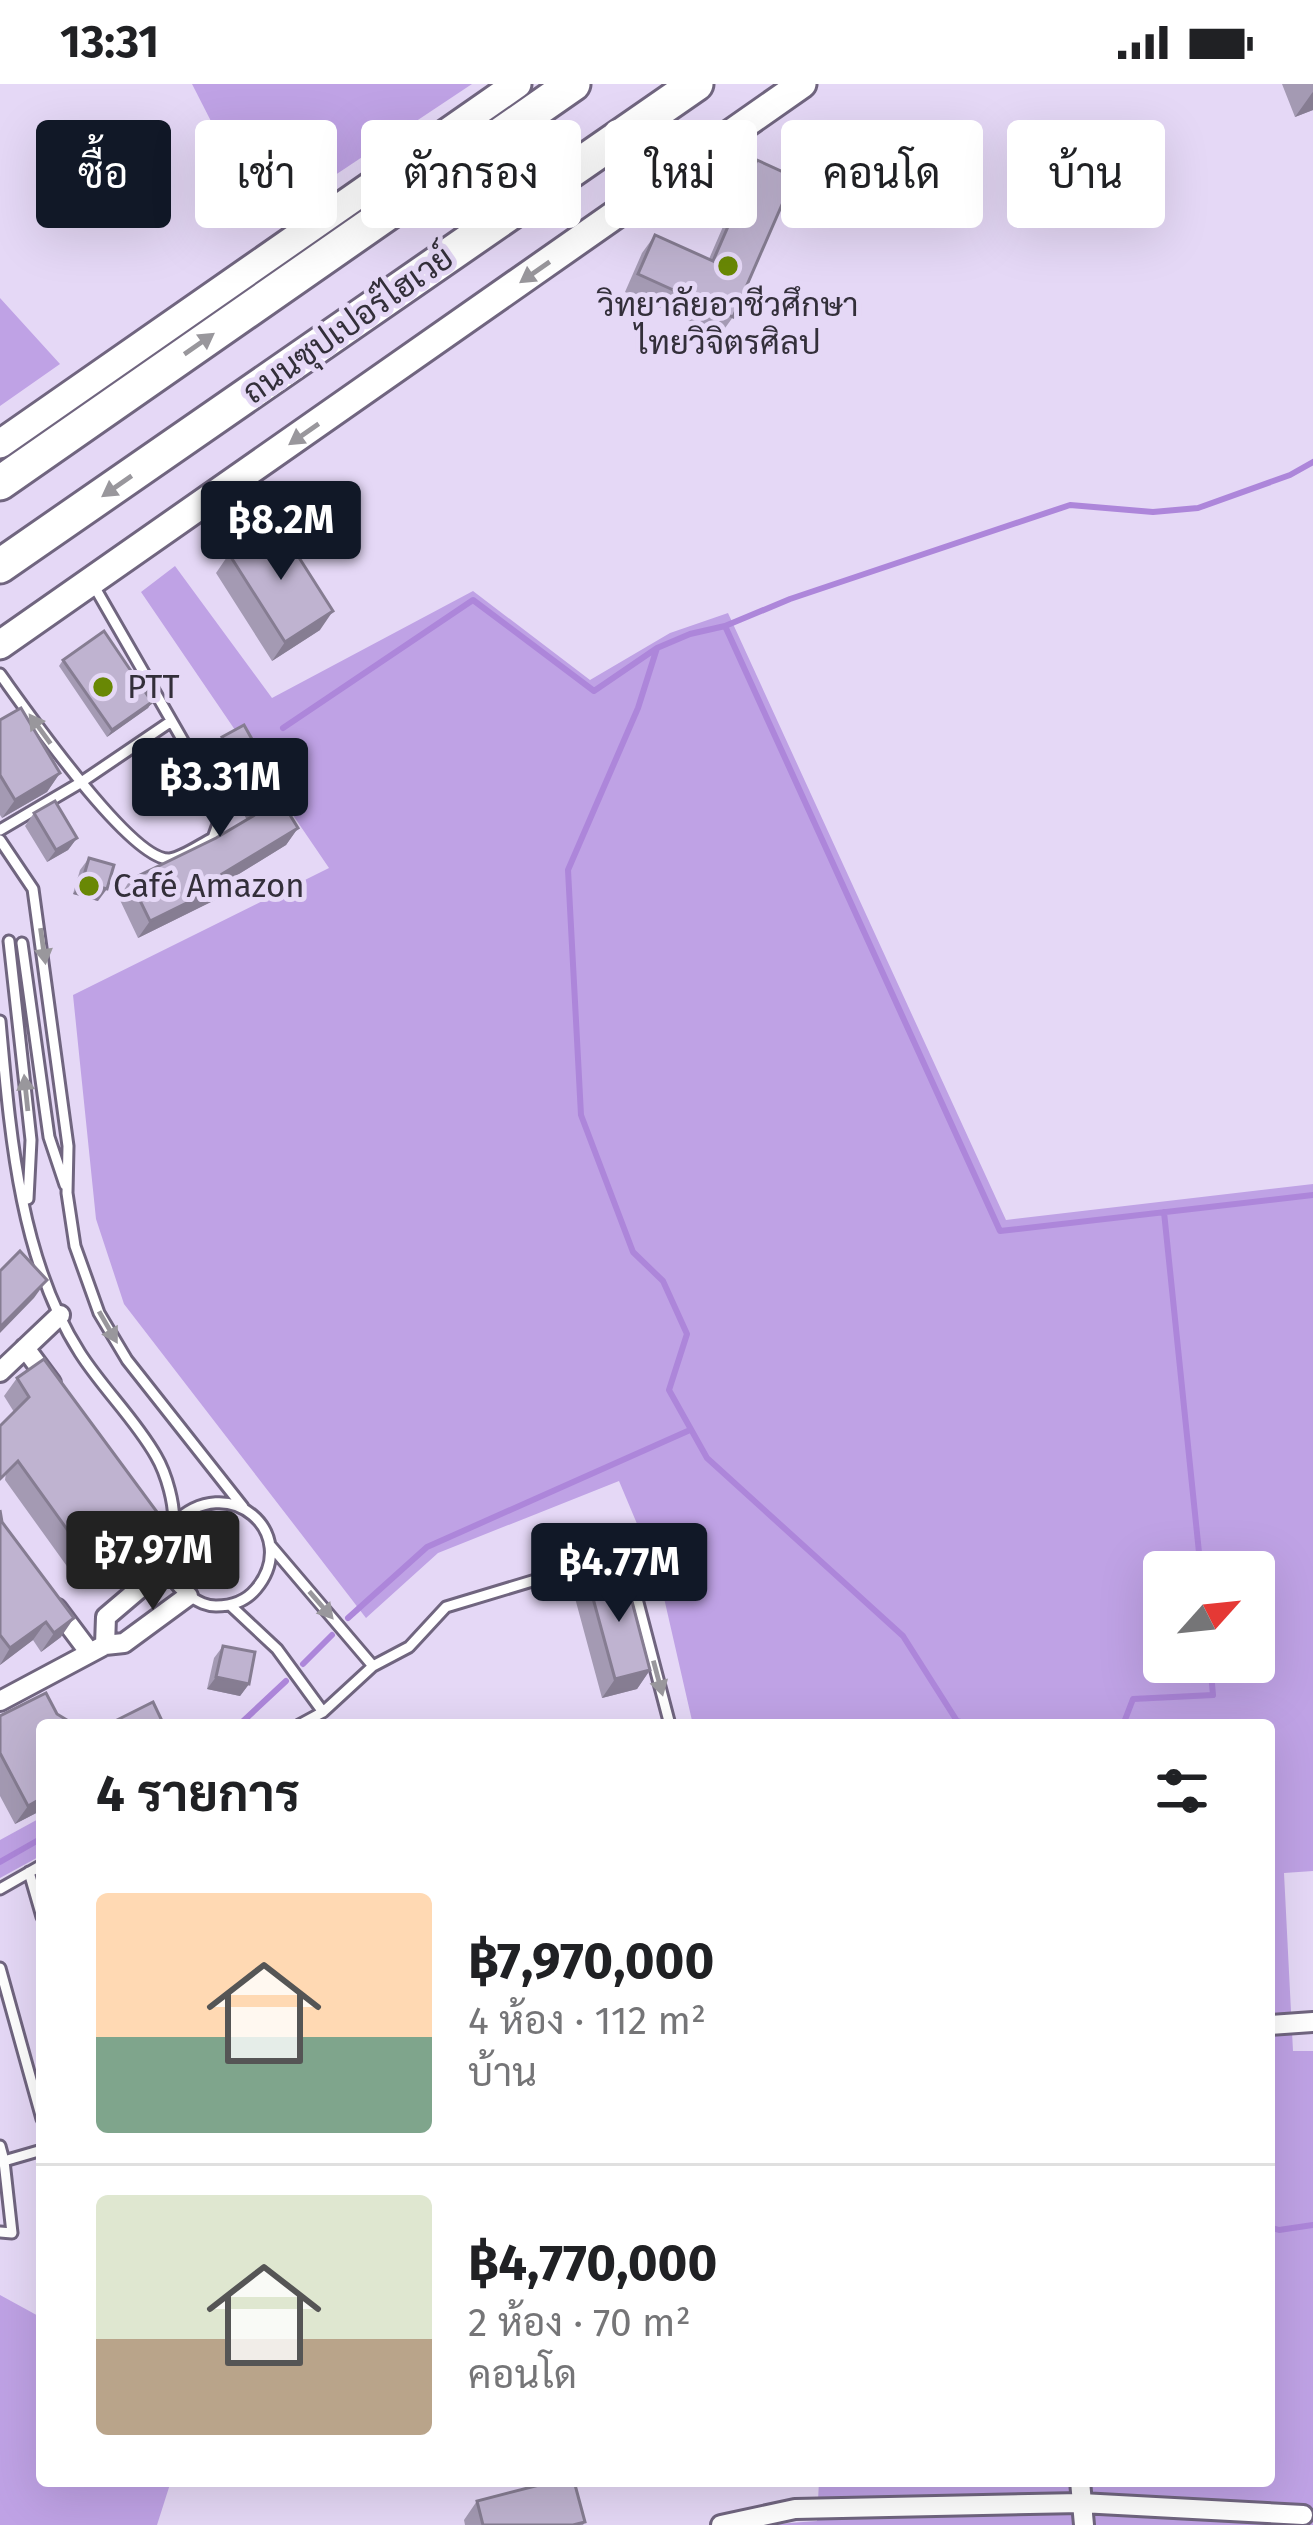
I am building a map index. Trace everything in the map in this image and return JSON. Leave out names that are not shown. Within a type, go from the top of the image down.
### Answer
[{"type":"highway","name":"ถนนซุปเปอร์ไฮเวย์","points":[[0,483],[573,84]]},
{"type":"highway","name":"ถนนซุปเปอร์ไฮเวย์","points":[[0,566],[696,84]]},
{"type":"main road","points":[[0,444],[518,84]]},
{"type":"main road","points":[[0,645],[802,84]]},
{"type":"street","points":[[0,1372],[60,1316]]},
{"type":"street","points":[[25,1348],[64,1399]]},
{"type":"street","points":[[97,1649],[106,1617],[166,1566]]},
{"type":"street","points":[[38,1584],[97,1649]]},
{"type":"street","points":[[0,1701],[97,1649],[124,1643],[188,1596]]},
{"type":"street","points":[[34,1683],[44,1704]]},
{"type":"street","points":[[1275,2025],[1313,2022]]},
{"type":"street","points":[[1080,2487],[1084,2525]]},
{"type":"street","points":[[721,2525],[795,2509],[1082,2503],[1303,2515]]},
{"type":"lane","points":[[0,674],[80,783],[152,855],[171,859],[213,838],[217,800],[92,583]]},
{"type":"lane","points":[[0,830],[170,722]]},
{"type":"lane","points":[[0,840],[33,889],[41,930],[68,1146],[67,1193]]},
{"type":"lane","points":[[9,941],[31,1140],[28,1210]]},
{"type":"lane","points":[[22,943],[50,1137],[67,1193],[75,1246],[99,1313],[128,1360],[257,1519],[269,1545],[374,1666]]},
{"type":"lane","points":[[0,1021],[12,1153],[38,1257],[80,1353],[156,1456],[167,1482],[173,1524]]},
{"type":"lane","points":[[244,1508],[217,1501],[197,1505],[173,1524],[167,1539],[166,1566],[171,1578],[205,1605],[230,1605],[255,1591],[268,1570],[269,1545]]},
{"type":"lane","points":[[310,1719],[374,1666],[409,1647],[446,1607],[625,1553],[668,1719]]},
{"type":"lane","points":[[230,1605],[278,1649],[323,1712]]},
{"type":"lane","points":[[0,1889],[36,1868]]},
{"type":"lane","points":[[29,1872],[36,1896]]},
{"type":"lane","points":[[0,1969],[36,2098]]},
{"type":"lane","points":[[0,2146],[12,2234],[0,2233]]},
{"type":"lane","points":[[2,2162],[36,2152]]},
{"type":"shaded area","points":[[192,84],[472,84],[418,120],[361,120],[361,158],[337,174],[337,120],[210,120]]},
{"type":"shaded area","points":[[0,298],[60,364],[0,406]]},
{"type":"shaded area","points":[[175,566],[272,698],[473,591],[590,680],[670,633],[728,613],[1006,1220],[1313,1184],[1313,1871],[1284,1873],[1293,2051],[1313,2051],[1313,2525],[763,2525],[817,2521],[819,2487],[1275,2487],[1275,1719],[692,1719],[659,1576],[619,1481],[438,1553],[366,1618],[124,1304],[96,1219],[73,995],[329,868],[141,592]]},
{"type":"shaded area","points":[[36,1820],[36,1858],[0,1878],[0,1840]]},
{"type":"shaded area","points":[[0,2295],[36,2315],[36,2487],[169,2487],[157,2525],[0,2525]]},
{"type":"building","points":[[757,160],[781,171],[781,207],[733,317],[638,274],[655,235],[713,261],[727,228],[757,228]]},
{"type":"building","points":[[277,523],[333,611],[285,642],[229,554]]},
{"type":"building","name":"PTT","points":[[104,631],[152,702],[112,730],[63,660]]},
{"type":"building","points":[[21,708],[60,773],[15,800],[0,775],[0,720]]},
{"type":"building","points":[[244,725],[298,828],[222,874],[227,883],[150,921],[130,880],[263,810],[222,737]]},
{"type":"building","points":[[55,801],[77,838],[56,850],[34,813]]},
{"type":"building","points":[[89,858],[114,865],[107,889],[82,882]]},
{"type":"building","points":[[20,1251],[47,1280],[0,1327],[0,1271]]},
{"type":"building","points":[[44,1359],[157,1512],[92,1564],[18,1461],[0,1479],[0,1426],[29,1397],[17,1378]]},
{"type":"building","points":[[0,1510],[2,1522],[74,1618],[54,1633],[46,1622],[10,1648],[0,1635]]},
{"type":"building","points":[[624,1571],[650,1670],[615,1679],[588,1580]]},
{"type":"building","points":[[223,1646],[255,1652],[249,1684],[216,1677]]},
{"type":"building","points":[[46,1693],[57,1714],[65,1719],[36,1719],[36,1801],[28,1806],[0,1753],[0,1716]]},
{"type":"building","points":[[153,1702],[161,1719],[119,1719]]},
{"type":"building","points":[[532,2487],[576,2487],[585,2522],[483,2525],[477,2501]]},
{"type":"waterway","points":[[283,728],[473,600],[594,691],[657,648],[690,634],[725,626],[790,599],[1070,505],[1153,512],[1198,508],[1313,462]]},
{"type":"waterway","points":[[725,626],[1000,1231],[1313,1195]]},
{"type":"waterway","points":[[657,648],[638,708],[568,870],[581,1115],[633,1252],[663,1281],[687,1334],[669,1390],[707,1458],[903,1636],[956,1719]]},
{"type":"waterway","points":[[1164,1212],[1199,1551]]},
{"type":"waterway","points":[[348,1618],[427,1547],[690,1430]]},
{"type":"waterway","points":[[303,1664],[332,1635]]},
{"type":"waterway","points":[[245,1719],[286,1681]]},
{"type":"waterway","points":[[1125,1719],[1133,1699],[1213,1695],[1212,1683]]},
{"type":"waterway","points":[[0,1862],[36,1841]]},
{"type":"waterway","points":[[1275,2229],[1313,2225]]},
{"type":"place","name":"วิทยาลัยอาชีวศึกษา ไทยวิจิตรศิลป","points":[[728,266]]},
{"type":"place","name":"PTT","points":[[103,687]]},
{"type":"place","name":"Café Amazon","points":[[89,886]]}]
